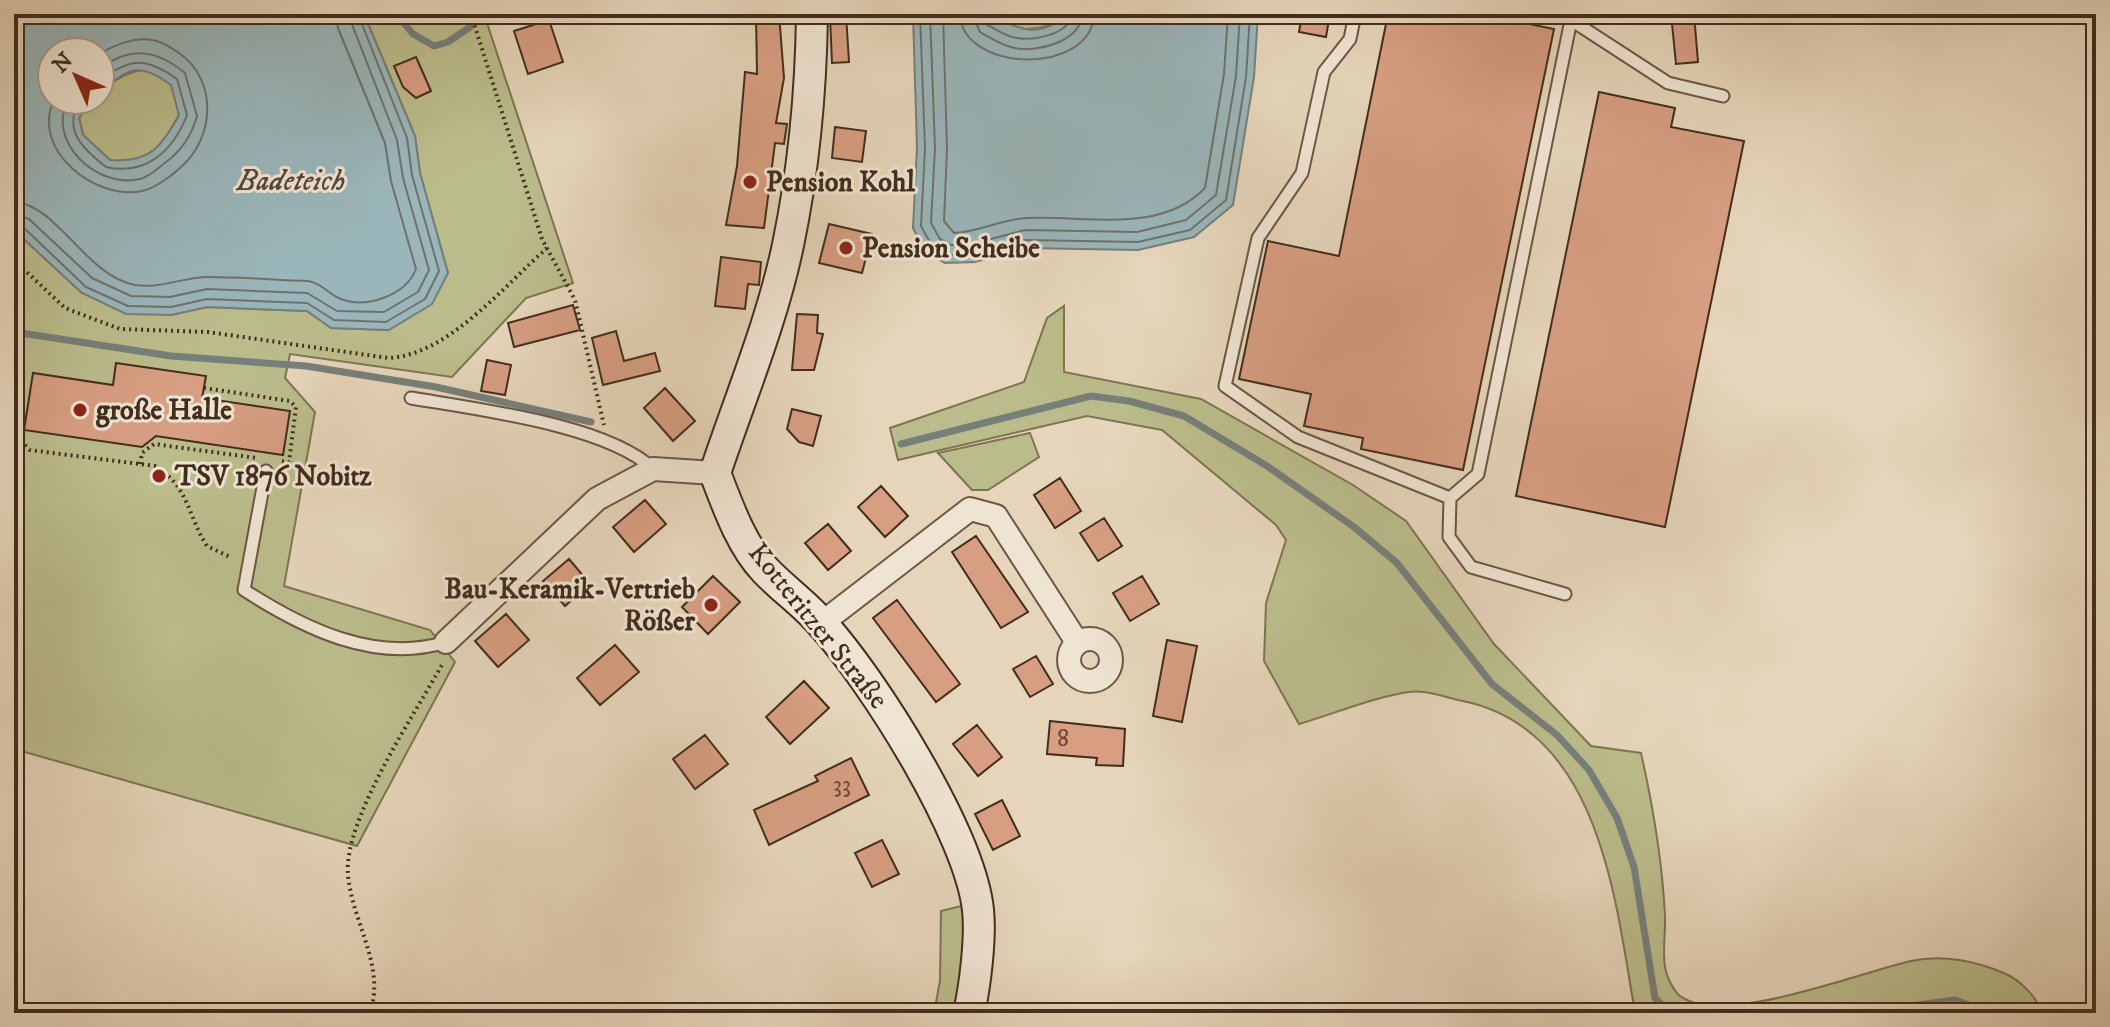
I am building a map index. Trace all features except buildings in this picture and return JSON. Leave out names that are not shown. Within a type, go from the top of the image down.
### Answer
[{"type":"street","points":[[446,642],[535,554],[597,499],[653,469],[715,473],[787,247],[807,124],[812,14]]},
{"type":"street","name":"Kotteritzer Straße","points":[[715,473],[729,508],[762,567],[822,623],[885,704],[946,820],[966,867],[978,910],[969,1013]]},
{"type":"street","points":[[822,623],[970,509],[996,516],[1077,642]]},
{"type":"lane","points":[[1355,14],[1350,39],[1324,72],[1302,173],[1258,238],[1225,386],[1298,437],[1450,498]]},
{"type":"lane","points":[[1555,14],[1571,20],[1668,83],[1723,96]]},
{"type":"lane","points":[[1565,594],[1471,567],[1449,537],[1450,498],[1478,474],[1571,20]]},
{"type":"lane","points":[[411,398],[502,413],[608,443],[637,453],[653,469]]},
{"type":"lane","points":[[266,471],[244,590],[294,622],[344,639],[397,650],[422,650],[446,642]]},
{"type":"path","points":[[471,14],[547,248],[575,300],[608,443]]},
{"type":"path","points":[[14,260],[65,308],[120,329],[208,332],[388,358],[408,358],[441,342],[547,248]]},
{"type":"path","points":[[140,464],[142,453],[154,444],[289,462],[296,407],[290,401],[204,388]]},
{"type":"path","points":[[18,429],[21,441],[30,450],[140,464],[167,473],[180,487],[207,546],[217,554],[249,563]]},
{"type":"path","points":[[370,1013],[376,984],[348,875],[353,829],[448,653],[446,642]]},
{"type":"green space","points":[[364,14],[484,14],[573,283],[526,298],[452,377],[290,354],[285,378],[315,412],[284,586],[430,630],[455,662],[357,846],[14,749],[14,230],[82,293],[171,315],[207,307],[307,311],[331,328],[389,330],[448,273],[420,173],[415,136]]},
{"type":"green space","points":[[988,14],[1068,14],[1050,25],[1028,29],[1006,26]]},
{"type":"green space","points":[[149,69],[172,85],[179,115],[153,151],[136,159],[111,161],[83,135],[79,118],[116,116],[116,80]]},
{"type":"green space","points":[[1064,306],[1064,372],[1201,399],[1353,485],[1406,521],[1494,644],[1591,746],[1641,753],[1662,874],[1665,968],[1680,996],[1700,1004],[1758,1002],[1911,961],[1947,959],[1995,969],[2011,977],[2032,996],[2041,1013],[1638,1013],[1634,1007],[1607,868],[1592,822],[1571,781],[1544,745],[1508,718],[1463,701],[1422,692],[1382,698],[1299,724],[1264,661],[1266,603],[1286,540],[1276,525],[1162,430],[1087,416],[898,460],[890,428],[1024,382],[1047,318]]},
{"type":"green space","points":[[1030,433],[1039,457],[988,490],[972,490],[938,453]]},
{"type":"green space","points":[[965,905],[959,1013],[934,1013],[940,981],[941,911]]},
{"type":"water","points":[[984,13],[1019,27],[1037,30],[1068,14],[1258,14],[1254,77],[1233,205],[1194,237],[1138,250],[1026,248],[975,262],[945,263],[925,252],[913,228],[917,148],[913,14]]},
{"type":"water","name":"Badeteich","points":[[14,14],[364,14],[415,136],[420,173],[448,273],[432,304],[389,330],[331,328],[307,311],[207,307],[171,315],[126,314],[82,293],[14,230]]},
{"type":"waterway","points":[[368,22],[381,14]]},
{"type":"waterway","points":[[396,14],[413,34],[434,46],[448,42],[470,27]]},
{"type":"waterway","points":[[478,14],[479,18]]},
{"type":"waterway","points":[[14,327],[21,333],[171,356],[306,366],[436,387],[591,422]]},
{"type":"waterway","points":[[901,444],[1091,396],[1129,401],[1184,416],[1267,466],[1354,527],[1397,563],[1492,684],[1557,735],[1589,770],[1617,818],[1634,867],[1655,998],[1670,1013]]},
{"type":"waterway","points":[[1859,1013],[1955,1000],[1991,1013]]},
{"type":"place","name":"Pension Kohl","points":[[750,182]]},
{"type":"place","name":"Pension Scheibe","points":[[846,248]]},
{"type":"place","name":"große Halle","points":[[80,410]]},
{"type":"place","name":"TSV 1876 Nobitz","points":[[159,476]]},
{"type":"place","name":"Bau-Keramik-Vertrieb Rößer","points":[[711,605]]}]
